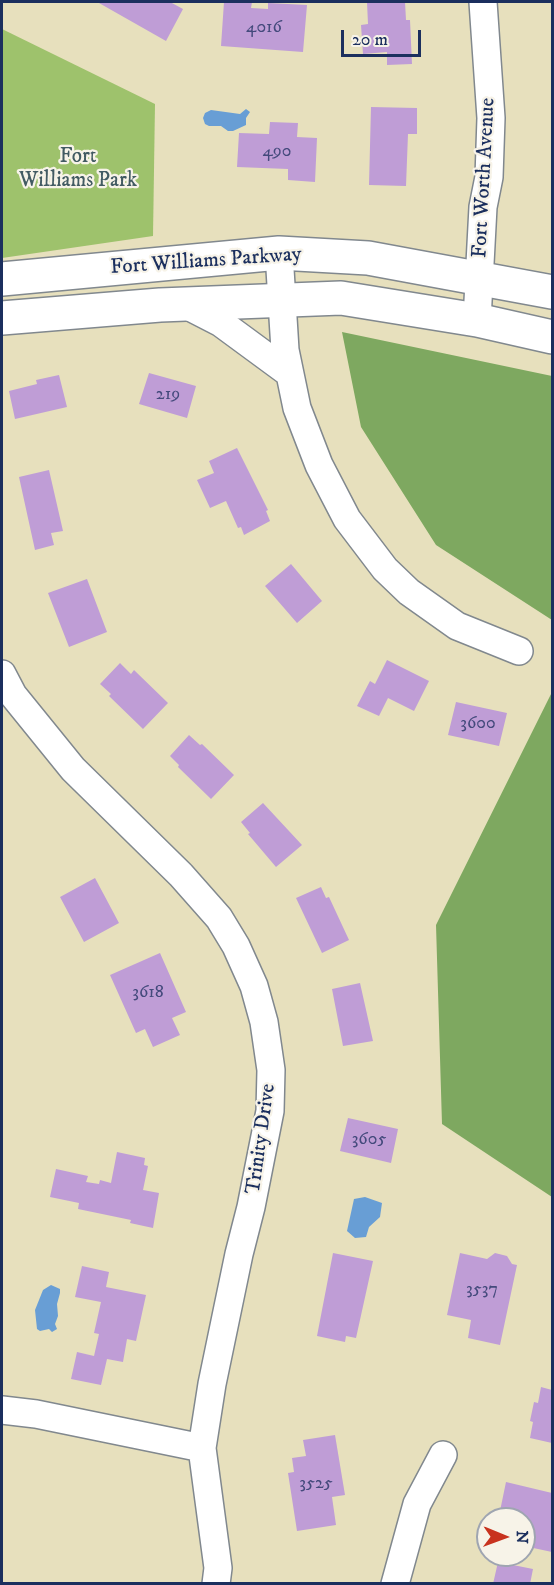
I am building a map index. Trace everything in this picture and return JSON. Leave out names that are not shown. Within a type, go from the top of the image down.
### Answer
[{"type":"street","name":"Fort Worth Avenue","points":[[477,320],[483,207],[489,177],[491,118],[483,2]]},
{"type":"street","name":"Fort Williams Parkway","points":[[2,279],[279,253],[368,258],[481,277],[552,292]]},
{"type":"street","points":[[279,253],[284,339],[297,408],[319,465],[347,519],[385,569],[409,592],[457,627],[519,651]]},
{"type":"street","name":"Fort Williams Parkway","points":[[2,318],[184,304],[341,298],[477,320],[552,337]]},
{"type":"street","points":[[184,304],[221,323],[289,373]]},
{"type":"street","name":"Trinity Drive","points":[[2,674],[13,695],[74,769],[182,875],[219,918],[236,946],[254,986],[264,1022],[271,1070],[270,1111],[254,1195],[239,1254],[212,1384],[202,1448],[218,1568],[216,1584]]},
{"type":"street","points":[[2,1410],[36,1414],[202,1448]]},
{"type":"street","points":[[395,1584],[417,1504],[443,1455]]},
{"type":"green space","name":"Fort Williams Park","points":[[2,29],[155,104],[153,236],[2,258]]},
{"type":"green space","points":[[342,332],[552,376],[552,620],[436,545],[361,427]]},
{"type":"green space","points":[[552,692],[552,1197],[442,1124],[436,925]]},
{"type":"water","points":[[246,109],[250,112],[246,118],[246,125],[233,131],[228,131],[221,126],[209,126],[205,124],[203,118],[205,113],[211,110],[240,114]]},
{"type":"water","points":[[365,1197],[382,1203],[380,1217],[369,1227],[366,1237],[355,1238],[347,1231],[354,1199]]},
{"type":"water","points":[[51,1285],[60,1289],[57,1304],[58,1316],[55,1324],[57,1329],[52,1332],[49,1329],[40,1331],[37,1329],[35,1310],[43,1290]]},
{"type":"building","points":[[100,2],[170,2],[183,9],[166,41]]},
{"type":"building","points":[[224,2],[252,2],[251,8],[268,9],[268,3],[307,5],[303,52],[221,46]]},
{"type":"building","points":[[367,2],[405,2],[406,20],[410,20],[412,64],[387,65],[387,52],[363,54],[361,25],[368,24]]},
{"type":"building","points":[[371,107],[417,108],[417,134],[408,134],[406,186],[369,185]]},
{"type":"building","points":[[270,122],[298,123],[297,137],[317,138],[315,182],[288,180],[288,169],[237,167],[239,133],[269,134]]},
{"type":"building","points":[[149,373],[196,386],[187,418],[139,404]]},
{"type":"building","points":[[59,375],[67,407],[15,419],[9,391],[37,384],[36,380]]},
{"type":"building","points":[[237,448],[268,510],[266,511],[270,521],[244,535],[241,527],[238,528],[226,501],[210,508],[197,480],[214,473],[209,461]]},
{"type":"building","points":[[49,470],[63,531],[51,533],[54,545],[35,550],[19,477]]},
{"type":"building","points":[[291,564],[322,601],[297,623],[265,586]]},
{"type":"building","points":[[87,579],[107,632],[69,647],[48,593]]},
{"type":"building","points":[[387,660],[429,681],[414,711],[388,698],[379,716],[357,706],[370,681],[375,684]]},
{"type":"building","points":[[120,663],[131,674],[134,670],[168,703],[143,729],[100,684]]},
{"type":"building","points":[[456,702],[507,713],[499,746],[448,735]]},
{"type":"building","points":[[189,735],[200,745],[202,744],[234,775],[211,799],[178,767],[179,765],[170,756]]},
{"type":"building","points":[[263,803],[302,845],[276,867],[248,834],[250,833],[241,822]]},
{"type":"building","points":[[95,878],[119,923],[84,942],[60,897]]},
{"type":"building","points":[[321,887],[326,898],[329,897],[349,940],[322,953],[296,898]]},
{"type":"building","points":[[160,953],[186,1012],[172,1018],[180,1035],[153,1047],[145,1029],[136,1033],[110,975]]},
{"type":"building","points":[[360,983],[373,1041],[343,1046],[332,989]]},
{"type":"building","points":[[348,1118],[398,1129],[391,1163],[340,1151]]},
{"type":"building","points":[[117,1152],[145,1158],[144,1165],[148,1166],[143,1190],[159,1193],[153,1228],[130,1223],[131,1220],[78,1209],[79,1203],[50,1197],[56,1169],[88,1176],[86,1182],[99,1184],[100,1180],[111,1183]]},
{"type":"building","points":[[333,1253],[373,1261],[356,1338],[346,1336],[345,1342],[317,1336]]},
{"type":"building","points":[[460,1253],[487,1259],[495,1253],[507,1256],[512,1264],[517,1265],[500,1345],[468,1338],[471,1320],[447,1315]]},
{"type":"building","points":[[82,1266],[109,1272],[106,1287],[146,1295],[136,1341],[127,1339],[123,1362],[107,1359],[101,1385],[71,1379],[77,1352],[94,1356],[99,1334],[94,1333],[101,1302],[75,1297]]},
{"type":"building","points":[[541,1387],[552,1390],[552,1443],[530,1438],[533,1422],[530,1421],[534,1402],[538,1403]]},
{"type":"building","points":[[335,1435],[345,1495],[332,1497],[336,1525],[297,1531],[288,1473],[294,1472],[292,1458],[306,1456],[303,1440]]},
{"type":"building","points":[[506,1482],[552,1493],[552,1552],[536,1549],[536,1507],[501,1507]]},
{"type":"building","points":[[497,1567],[533,1569],[530,1584],[493,1584]]}]
